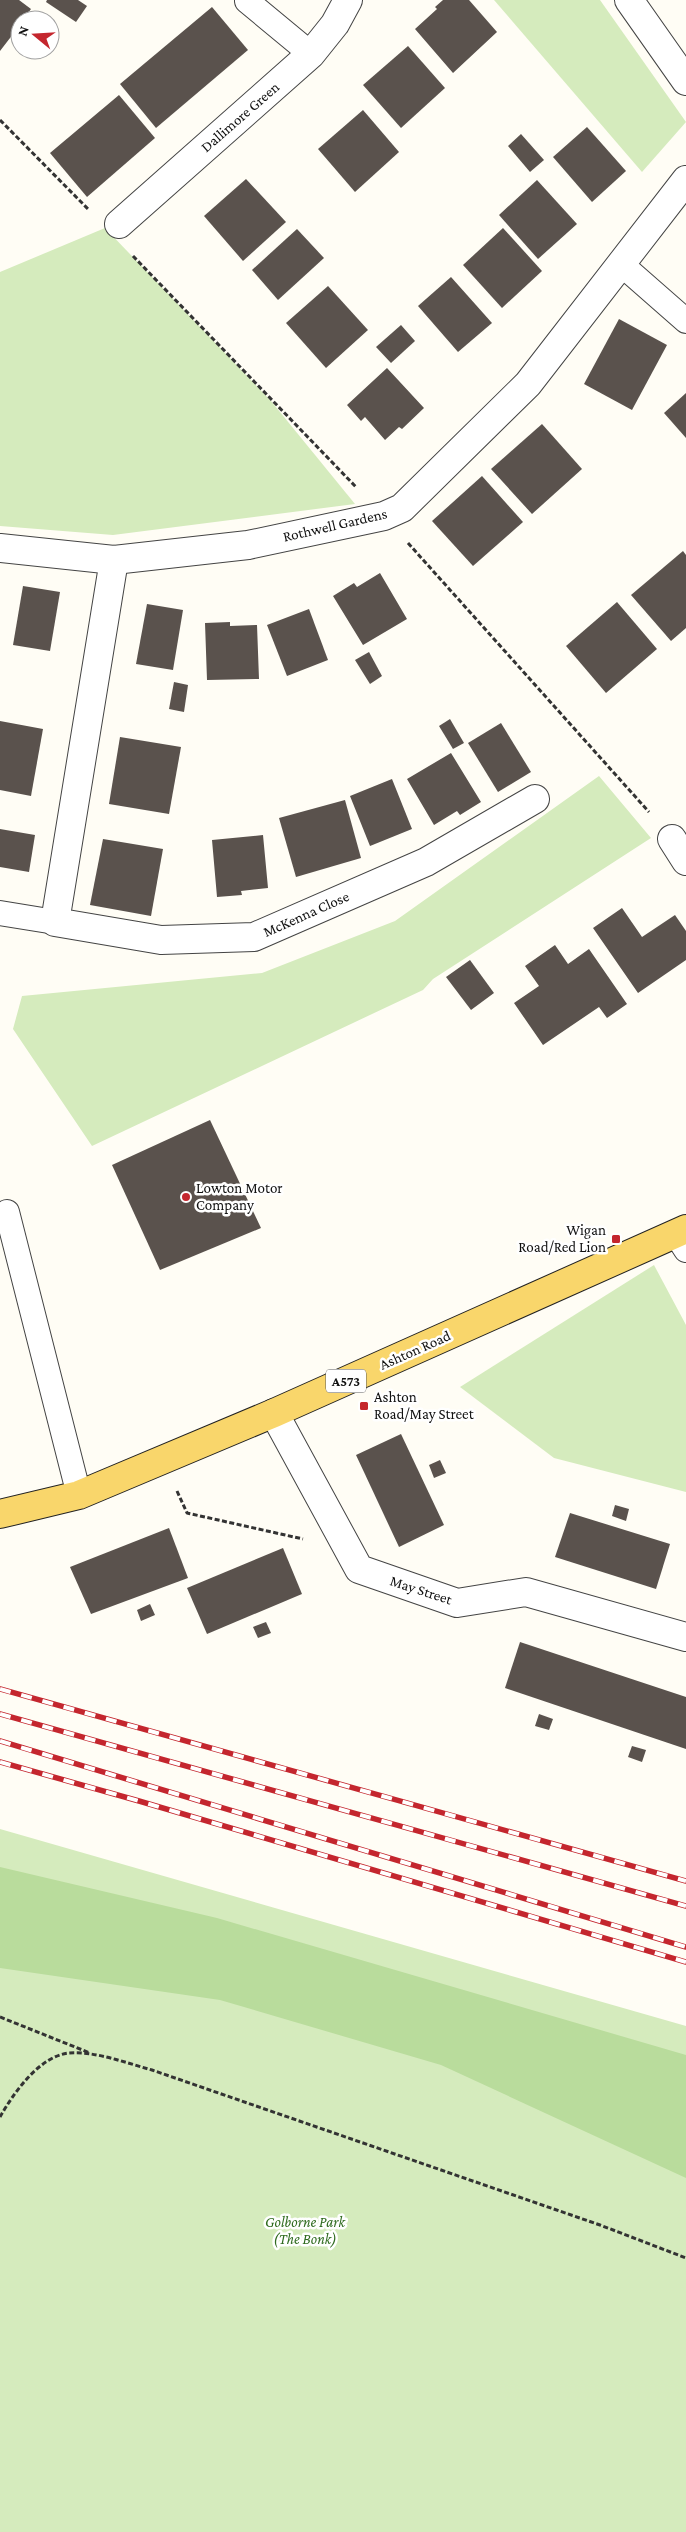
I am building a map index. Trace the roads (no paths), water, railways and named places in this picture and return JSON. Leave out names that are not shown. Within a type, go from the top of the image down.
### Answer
[{"type":"main road","name":"Ashton Road","points":[[0,1514],[78,1495],[274,1413],[682,1237]]},
{"type":"street","name":"Dallimore Green","points":[[108,221],[311,54],[335,24],[348,0]]},
{"type":"street","points":[[629,0],[686,81]]},
{"type":"street","name":"Rothwell Gardens","points":[[0,548],[114,560],[248,545],[384,516],[402,508],[528,384],[686,180]]},
{"type":"street","points":[[55,922],[114,560]]},
{"type":"street","name":"McKenna Close","points":[[55,922],[161,940],[254,937],[426,862],[535,799]]},
{"type":"street","name":"May Street","points":[[274,1413],[359,1569],[457,1603],[526,1592],[685,1634]]},
{"type":"lane","points":[[247,2],[311,54]]},
{"type":"lane","points":[[621,264],[686,321]]},
{"type":"lane","name":"McKenna Close","points":[[0,913],[55,922]]},
{"type":"lane","points":[[7,1212],[78,1495]]},
{"type":"railway","points":[[0,1689],[686,1881]]},
{"type":"railway","points":[[0,1714],[686,1906]]},
{"type":"railway","points":[[0,1741],[686,1947]]},
{"type":"railway","points":[[0,1762],[686,1962]]},
{"type":"place","name":"Lowton Motor Company","points":[[186,1197]]},
{"type":"place","name":"Wigan Road/Red Lion","points":[[616,1239]]},
{"type":"place","name":"Ashton Road/May Street","points":[[364,1406]]},
{"type":"park label","name":"Golborne Park (The Bonk)","points":[[305,2230]]}]
